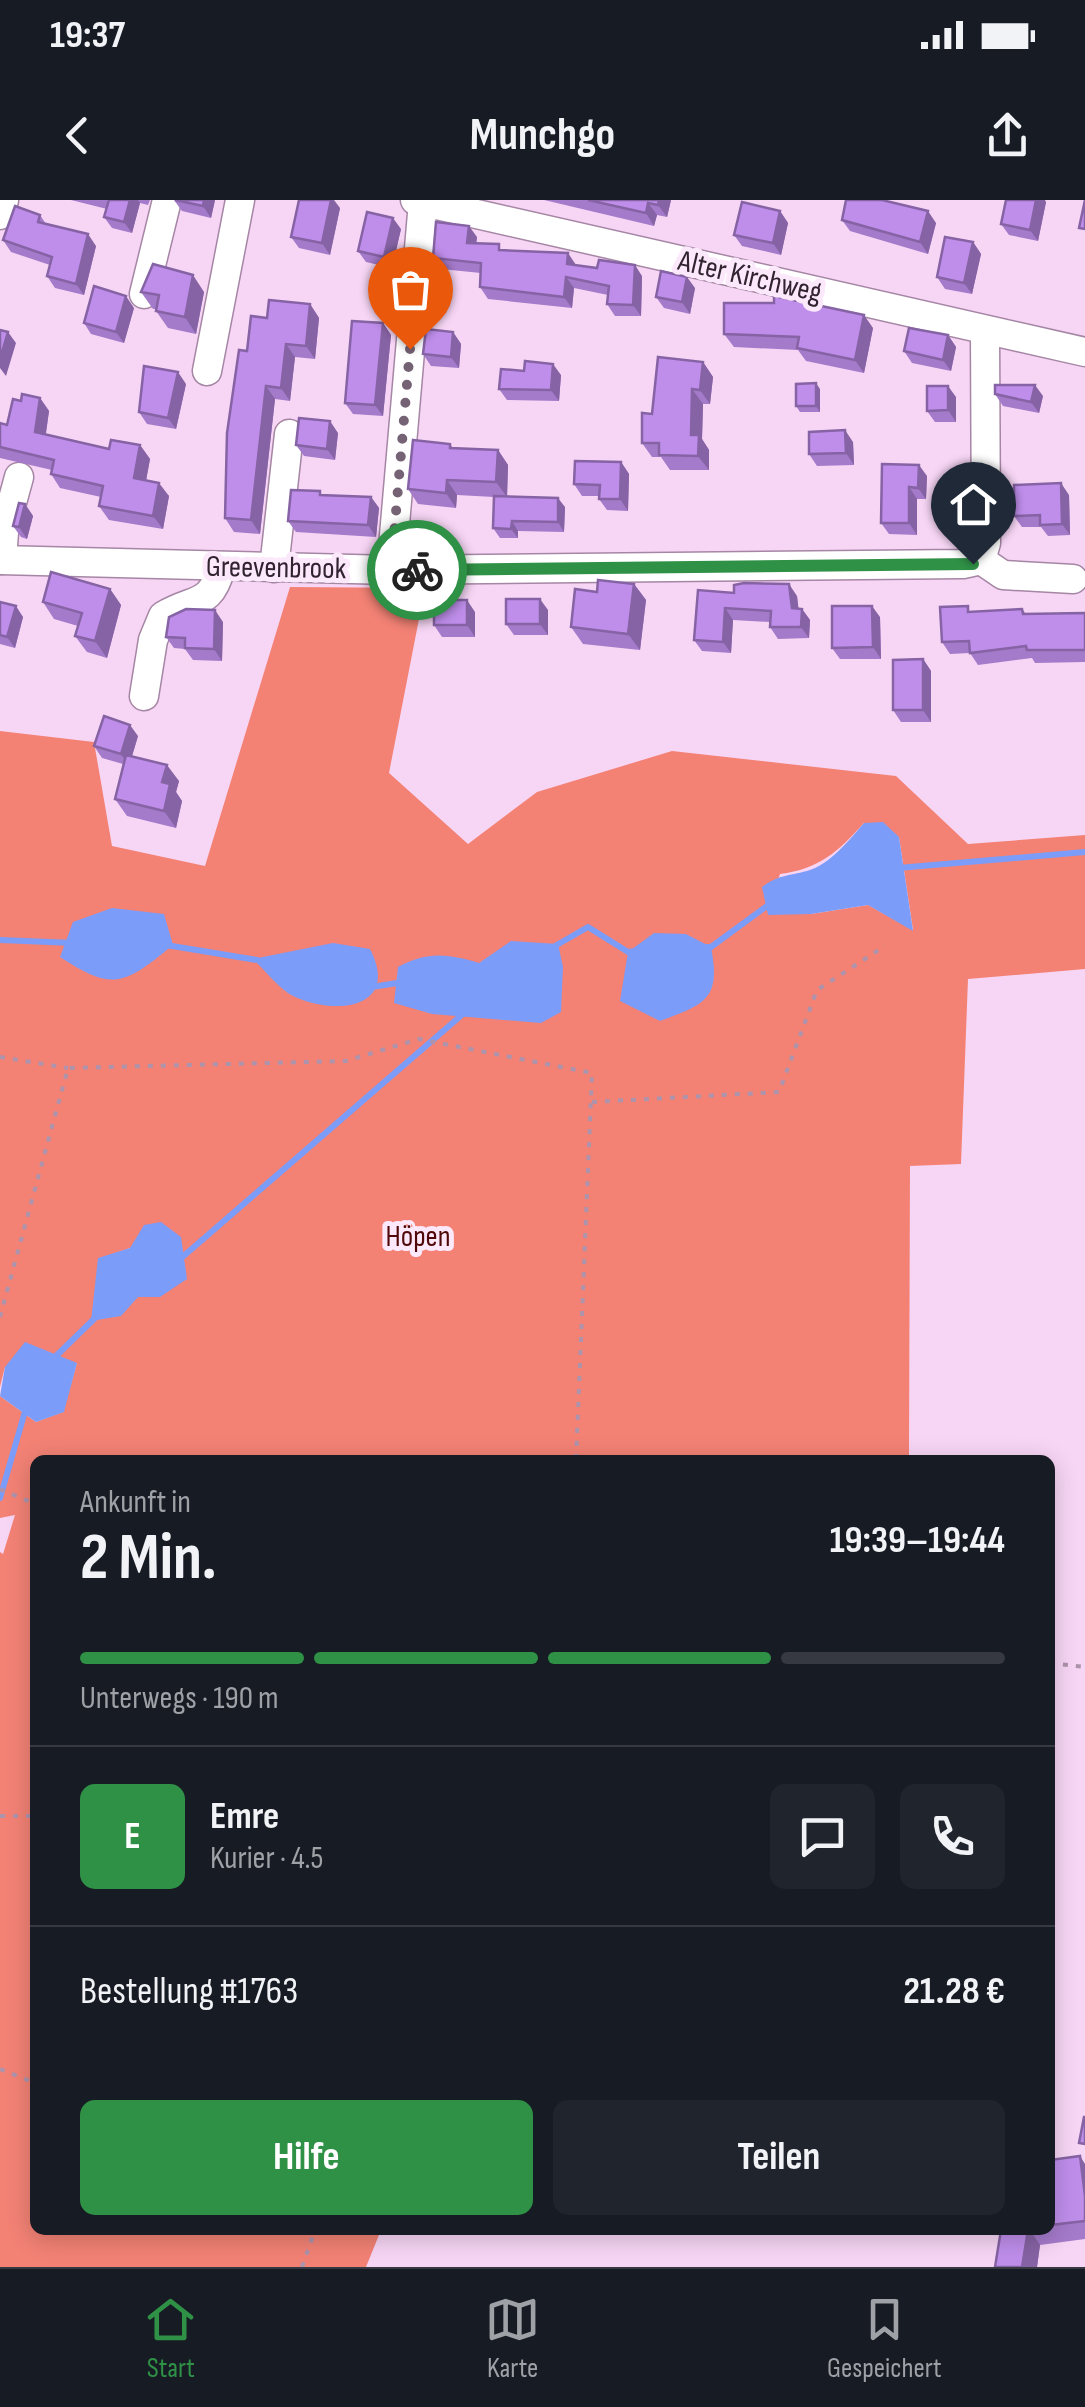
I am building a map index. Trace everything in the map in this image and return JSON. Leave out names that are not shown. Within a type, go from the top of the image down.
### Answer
[{"type":"street","points":[[0,216],[4,200]]},
{"type":"street","points":[[144,294],[167,200]]},
{"type":"street","points":[[207,371],[240,200]]},
{"type":"street","points":[[391,570],[419,201]]},
{"type":"street","name":"Alter Kirchweg","points":[[419,201],[1085,352]]},
{"type":"street","points":[[985,331],[986,543],[981,560],[1003,575],[1073,579]]},
{"type":"street","points":[[274,568],[289,434]]},
{"type":"street","points":[[1,560],[4,532],[19,477]]},
{"type":"street","name":"Greevenbrook","points":[[1,560],[391,570],[963,564],[981,560]]},
{"type":"street","points":[[144,696],[153,640],[163,616],[180,606],[201,602],[215,590],[221,567]]},
{"type":"path","points":[[592,1102],[780,1092],[817,990],[885,946]]},
{"type":"path","points":[[0,1057],[68,1068],[346,1061],[419,1039],[592,1073],[576,1455]]},
{"type":"path","points":[[0,1317],[68,1068]]},
{"type":"path","points":[[0,1489],[30,1502]]},
{"type":"path","points":[[1055,1664],[1085,1667]]},
{"type":"path","points":[[0,1816],[30,1816]]},
{"type":"path","points":[[0,2069],[30,2081]]},
{"type":"path","points":[[302,2267],[314,2235]]},
{"type":"green space","name":"Höpen","points":[[290,587],[425,588],[389,773],[468,844],[537,792],[672,751],[896,776],[968,844],[1085,835],[1085,969],[968,979],[961,1164],[910,1166],[909,1455],[30,1455],[30,2235],[379,2235],[366,2267],[0,2267],[0,1552],[3,1554],[15,1515],[0,1518],[0,1396],[36,1422],[63,1412],[77,1363],[5,1367],[0,1387],[0,731],[94,742],[112,846],[205,866]],"holes":[[[864,823],[899,837],[913,930],[868,905],[811,914],[768,914],[780,874],[827,858]],[[130,1248],[160,1297],[138,1297],[98,1259]]]},
{"type":"water","points":[[883,822],[899,837],[913,931],[868,905],[811,914],[768,915],[762,887],[778,878],[816,868],[839,851],[864,823]]},
{"type":"water","points":[[112,908],[164,914],[173,945],[142,969],[118,979],[93,976],[60,957],[73,922]]},
{"type":"water","points":[[654,933],[686,934],[711,947],[714,964],[714,978],[706,997],[689,1010],[660,1021],[620,1001],[628,952]]},
{"type":"water","points":[[511,941],[558,944],[563,967],[561,1012],[541,1023],[432,1014],[394,1003],[398,967],[419,958],[438,956],[479,963]]},
{"type":"water","points":[[333,943],[370,949],[377,984],[370,996],[344,1006],[309,1002],[277,984],[253,959]]},
{"type":"water","points":[[161,1222],[181,1237],[187,1279],[160,1297],[138,1297],[121,1316],[91,1321],[98,1258],[130,1248],[144,1225]]},
{"type":"water","points":[[25,1342],[77,1363],[64,1412],[36,1422],[0,1396],[5,1367]]},
{"type":"building","points":[[109,200],[130,200],[124,222],[104,217]]},
{"type":"building","points":[[175,200],[204,200],[203,206]]},
{"type":"building","points":[[299,200],[331,200],[322,243],[291,237]]},
{"type":"building","points":[[588,200],[659,200],[658,205],[648,203],[646,213]]},
{"type":"building","points":[[846,200],[882,200],[928,211],[920,242],[842,220]]},
{"type":"building","points":[[1006,200],[1036,200],[1030,230],[1001,224]]},
{"type":"building","points":[[1085,200],[1085,229],[1079,228]]},
{"type":"building","points":[[742,202],[780,211],[773,243],[734,235]]},
{"type":"building","points":[[15,206],[40,215],[38,222],[88,234],[76,284],[47,276],[52,257],[3,240]]},
{"type":"building","points":[[367,212],[393,218],[384,257],[358,251]]},
{"type":"building","points":[[436,222],[469,226],[467,243],[499,244],[499,250],[568,253],[567,264],[597,268],[599,260],[635,265],[633,305],[607,304],[609,286],[566,277],[564,297],[480,287],[481,263],[433,258]]},
{"type":"building","points":[[945,237],[973,242],[964,283],[937,277]]},
{"type":"building","points":[[153,264],[193,275],[185,317],[156,311],[159,295],[141,292]]},
{"type":"building","points":[[661,271],[687,277],[682,302],[656,297]]},
{"type":"building","points":[[94,286],[126,296],[116,332],[84,323]]},
{"type":"building","points":[[774,296],[864,315],[855,360],[797,348],[799,337],[724,334],[724,303],[774,303]]},
{"type":"building","points":[[269,300],[310,304],[306,346],[286,344],[281,388],[266,386],[251,520],[225,518],[227,433],[239,350],[247,351],[251,316],[267,318]]},
{"type":"building","points":[[352,321],[383,323],[375,405],[345,403]]},
{"type":"building","points":[[909,328],[948,335],[943,360],[904,351]]},
{"type":"building","points":[[426,329],[453,332],[451,357],[423,354]]},
{"type":"building","points":[[0,330],[8,332],[0,359]]},
{"type":"building","points":[[658,357],[703,362],[700,390],[692,389],[691,435],[699,435],[698,456],[659,455],[659,443],[642,443],[642,413],[652,414]]},
{"type":"building","points":[[525,361],[553,364],[551,390],[499,389],[501,369],[524,371]]},
{"type":"building","points":[[144,366],[178,372],[168,418],[139,412]]},
{"type":"building","points":[[816,383],[816,406],[796,406],[796,384]]},
{"type":"building","points":[[995,385],[1035,385],[1031,402],[995,394]]},
{"type":"building","points":[[927,386],[948,386],[948,410],[927,411]]},
{"type":"building","points":[[22,394],[40,398],[35,432],[109,449],[111,440],[140,445],[134,478],[159,483],[153,516],[99,506],[103,486],[51,474],[54,460],[0,447],[0,423],[7,425],[13,399],[21,401]]},
{"type":"building","points":[[299,418],[330,421],[327,449],[296,445]]},
{"type":"building","points":[[845,430],[846,453],[809,454],[809,432]]},
{"type":"building","points":[[413,440],[450,444],[450,448],[498,450],[496,482],[447,480],[446,493],[408,489]]},
{"type":"building","points":[[575,461],[621,462],[620,499],[599,499],[600,485],[574,484]]},
{"type":"building","points":[[882,464],[919,465],[918,488],[909,487],[909,523],[881,523]]},
{"type":"building","points":[[1061,483],[1062,524],[1040,525],[1040,515],[1014,516],[1014,485]]},
{"type":"building","points":[[291,490],[371,497],[368,525],[288,521]]},
{"type":"building","points":[[494,496],[558,498],[558,522],[512,521],[511,529],[493,528]]},
{"type":"building","points":[[19,503],[25,504],[19,527],[13,526]]},
{"type":"building","points":[[51,572],[110,589],[95,641],[75,636],[82,613],[43,602]]},
{"type":"building","points":[[598,580],[634,584],[628,634],[571,627],[575,589],[597,592]]},
{"type":"building","points":[[789,584],[792,608],[802,609],[801,627],[770,627],[771,611],[725,608],[723,642],[694,640],[698,590],[734,593],[734,585]]},
{"type":"building","points":[[506,599],[540,599],[540,624],[506,624]]},
{"type":"building","points":[[434,600],[467,600],[467,625],[434,625]]},
{"type":"building","points":[[0,602],[16,606],[7,637],[0,635]]},
{"type":"building","points":[[832,606],[872,606],[873,647],[832,648]]},
{"type":"building","points":[[968,606],[968,612],[1022,609],[1023,614],[1085,613],[1085,650],[1027,650],[1026,646],[970,653],[969,641],[942,642],[940,607]]},
{"type":"building","points":[[186,609],[215,610],[214,649],[185,648],[185,638],[166,637],[169,617]]},
{"type":"building","points":[[923,659],[923,710],[893,710],[893,660]]},
{"type":"building","points":[[104,716],[130,725],[121,754],[94,746]]},
{"type":"building","points":[[126,755],[167,765],[162,782],[170,784],[164,811],[115,799]]},
{"type":"building","points":[[1085,2117],[1085,2144],[1079,2143]]},
{"type":"building","points":[[1080,2156],[1085,2221],[1055,2224],[1055,2159]]},
{"type":"building","points":[[1000,2235],[1027,2235],[1022,2267],[995,2267]]},
{"type":"waterway","points":[[898,868],[1085,852]]},
{"type":"waterway","points":[[703,947],[711,947],[771,903]]},
{"type":"waterway","points":[[555,946],[588,927],[628,952],[636,951]]},
{"type":"waterway","points":[[0,940],[74,943]]},
{"type":"waterway","points":[[166,945],[257,960]]},
{"type":"waterway","points":[[372,987],[403,982]]},
{"type":"waterway","points":[[179,1260],[464,1013]]},
{"type":"waterway","points":[[54,1358],[95,1318]]},
{"type":"waterway","points":[[0,1498],[26,1408]]},
{"type":"way so far","points":[[410,349],[391,570],[417,570]]},
{"type":"route","points":[[417,570],[973,564]]}]
